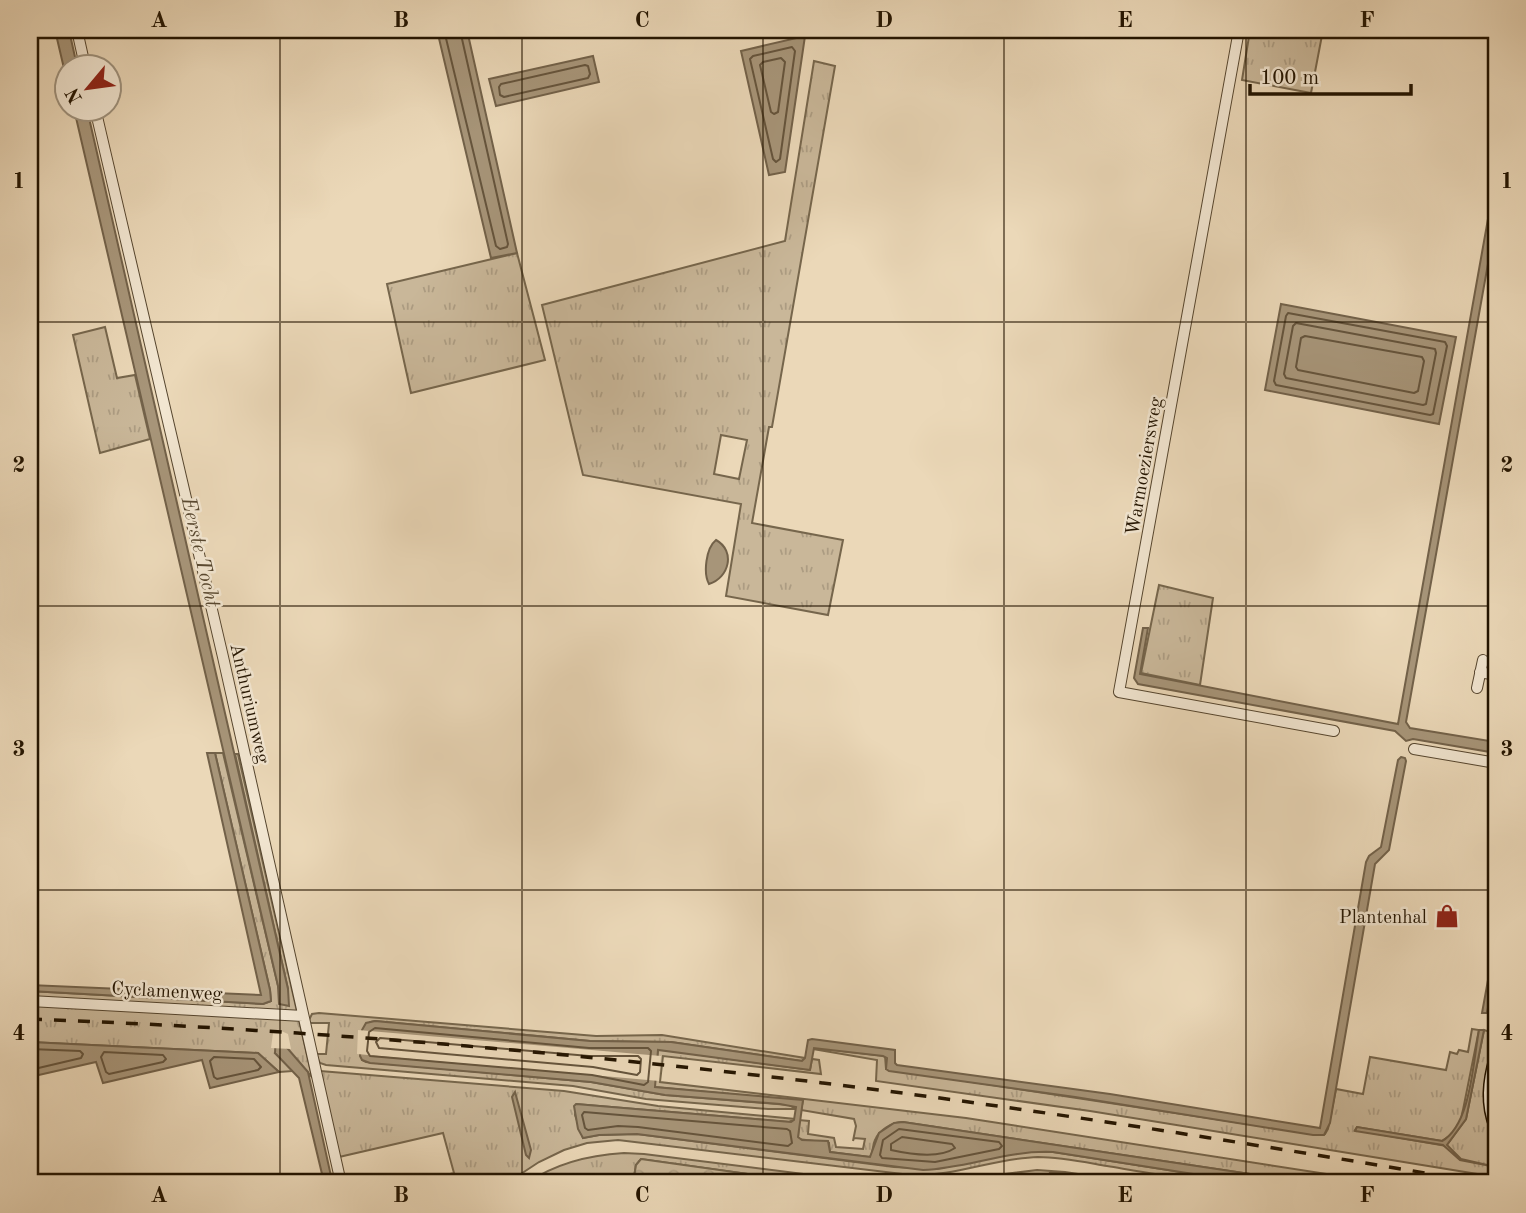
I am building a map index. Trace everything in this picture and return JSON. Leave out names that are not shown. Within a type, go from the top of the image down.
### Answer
[{"type":"main road","points":[[1495,1122],[1489,1098],[1496,1058]]},
{"type":"street","points":[[77,30],[82,52]]},
{"type":"street","name":"Warmoeziersweg","points":[[1239,30],[1119,692],[1334,731]]},
{"type":"street","name":"Anthuriumweg","points":[[98,122],[341,1183]]},
{"type":"street","points":[[1478,688],[1483,660]]},
{"type":"street","points":[[1480,672],[1496,675]]},
{"type":"street","points":[[1414,749],[1496,763]]},
{"type":"street","name":"Cyclamenweg","points":[[30,1001],[303,1016]]},
{"type":"green space","points":[[1250,30],[1323,30],[1311,93],[1242,80]]},
{"type":"green space","points":[[814,61],[835,66],[772,427],[769,427],[752,523],[843,540],[828,615],[726,596],[741,504],[583,475],[542,305],[785,241]],"holes":[[[721,435],[747,440],[739,479],[714,474]]]},
{"type":"green space","points":[[517,253],[545,360],[411,393],[387,284]]},
{"type":"green space","points":[[105,327],[117,378],[135,375],[150,439],[100,453],[73,335]]},
{"type":"green space","points":[[1159,585],[1213,598],[1200,685],[1141,673]]},
{"type":"green space","points":[[215,753],[223,753],[280,994],[279,1004],[288,989],[235,754],[238,754],[312,1077],[287,1050],[286,1045],[275,1053],[294,1071],[279,1072],[258,1053],[30,1042],[30,991],[263,1004],[271,1001]]},
{"type":"green space","points":[[312,1014],[596,1036],[662,1035],[805,1058],[802,1061],[671,1042],[590,1041],[375,1021],[370,1022],[362,1060],[591,1082],[665,1095],[789,1105],[796,1109],[646,1099],[573,1086],[326,1065],[320,1063],[315,1054],[326,1054],[329,1023],[309,1023]]},
{"type":"green space","points":[[1472,1029],[1479,1030],[1461,1120],[1451,1135],[1442,1141],[1357,1127],[1355,1130],[1446,1146],[1466,1119],[1484,1030],[1494,1033],[1496,1045],[1490,1070],[1496,1166],[1487,1166],[1496,1167],[1496,1177],[1090,1111],[876,1081],[877,1060],[813,1049],[885,1056],[886,1069],[1320,1135],[1325,1134],[1328,1129],[1336,1089],[1363,1094],[1370,1057],[1446,1070],[1450,1052],[1468,1052]]},
{"type":"green space","points":[[658,1049],[810,1070],[812,1059],[819,1060],[821,1074],[663,1056],[660,1082],[966,1118],[1385,1183],[1310,1183],[903,1122],[890,1125],[877,1136],[870,1157],[830,1152],[829,1143],[798,1139],[799,1120],[809,1121],[808,1134],[834,1138],[836,1147],[863,1149],[865,1139],[854,1138],[853,1141],[856,1126],[854,1119],[801,1110],[803,1101],[654,1087]]},
{"type":"green space","points":[[320,1071],[564,1091],[658,1106],[795,1119],[789,1122],[577,1104],[575,1115],[583,1138],[637,1134],[894,1167],[936,1169],[1021,1152],[1053,1152],[1251,1183],[1197,1180],[1038,1157],[943,1173],[911,1175],[618,1140],[587,1143],[564,1150],[539,1162],[507,1183],[415,1183],[454,1173],[443,1133],[339,1157]]},
{"type":"green space","points":[[624,1153],[875,1183],[812,1183],[641,1159],[636,1165],[633,1183],[527,1183],[574,1161]]},
{"type":"green space","points":[[641,1159],[812,1183],[633,1183],[636,1165]]},
{"type":"green space","points":[[1037,1170],[1137,1183],[1050,1172],[1049,1177],[1094,1183],[1056,1183],[1044,1179],[1026,1179],[1003,1183],[966,1183]]},
{"type":"water","points":[[55,30],[69,30],[74,52],[60,52]]},
{"type":"water","points":[[437,30],[467,30],[517,253],[491,258]]},
{"type":"water","points":[[805,36],[785,172],[769,175],[741,51]]},
{"type":"water","points":[[593,56],[599,82],[496,106],[489,79]]},
{"type":"water","points":[[77,122],[90,122],[288,989],[289,1006],[279,1004],[278,986]]},
{"type":"water","points":[[1496,174],[1496,219],[1406,722],[1410,728],[1496,742],[1496,753],[1413,739],[1406,741],[1395,731],[1138,684],[1134,678],[1143,628],[1148,628],[1140,674],[1398,724]]},
{"type":"water","points":[[1281,304],[1456,337],[1439,424],[1265,390]]},
{"type":"water","points":[[716,540],[726,551],[728,564],[721,576],[709,584],[706,561]]},
{"type":"water","points":[[207,753],[215,753],[271,1001],[263,1004],[30,991],[30,985],[261,995]]},
{"type":"water","points":[[1401,757],[1406,761],[1389,850],[1375,864],[1330,1123],[1324,1135],[889,1071],[886,1069],[887,1058],[883,1056],[814,1048],[810,1070],[658,1050],[655,1087],[803,1100],[798,1137],[802,1140],[828,1141],[830,1152],[870,1157],[879,1133],[894,1123],[903,1122],[1310,1183],[1251,1183],[1053,1152],[1019,1154],[923,1170],[637,1134],[583,1138],[578,1129],[574,1106],[576,1104],[791,1122],[794,1120],[796,1107],[665,1095],[591,1082],[370,1063],[362,1060],[360,1056],[362,1030],[366,1023],[375,1021],[590,1041],[671,1042],[802,1061],[808,1040],[812,1039],[895,1050],[897,1065],[1110,1094],[1320,1128],[1366,862],[1369,856],[1381,847],[1398,760]]},
{"type":"water","points":[[1496,936],[1496,964],[1487,1013],[1482,1013]]},
{"type":"water","points":[[1479,1030],[1484,1030],[1466,1119],[1447,1145],[1461,1159],[1496,1167],[1460,1160],[1443,1145],[1355,1131],[1357,1127],[1442,1141],[1452,1133],[1465,1107]]},
{"type":"water","points":[[276,1035],[308,1072],[331,1176],[329,1180],[325,1181],[323,1178],[299,1078],[275,1053]]},
{"type":"water","points":[[30,1042],[258,1053],[279,1072],[210,1088],[202,1060],[103,1083],[96,1062],[30,1077]]},
{"type":"water","points":[[515,1092],[531,1150],[529,1158],[512,1097]]},
{"type":"pier","points":[[279,1030],[288,1034],[291,1049],[271,1048],[273,1033]]},
{"type":"pier","points":[[358,1030],[661,1056],[659,1081],[357,1054]]},
{"type":"railway","points":[[30,1019],[328,1035],[724,1071],[1072,1117],[1485,1183]]},
{"type":"place","name":"Plantenhal","points":[[1447,916]]},
{"type":"water label","name":"Eerste Tocht","points":[[201,552]]}]
